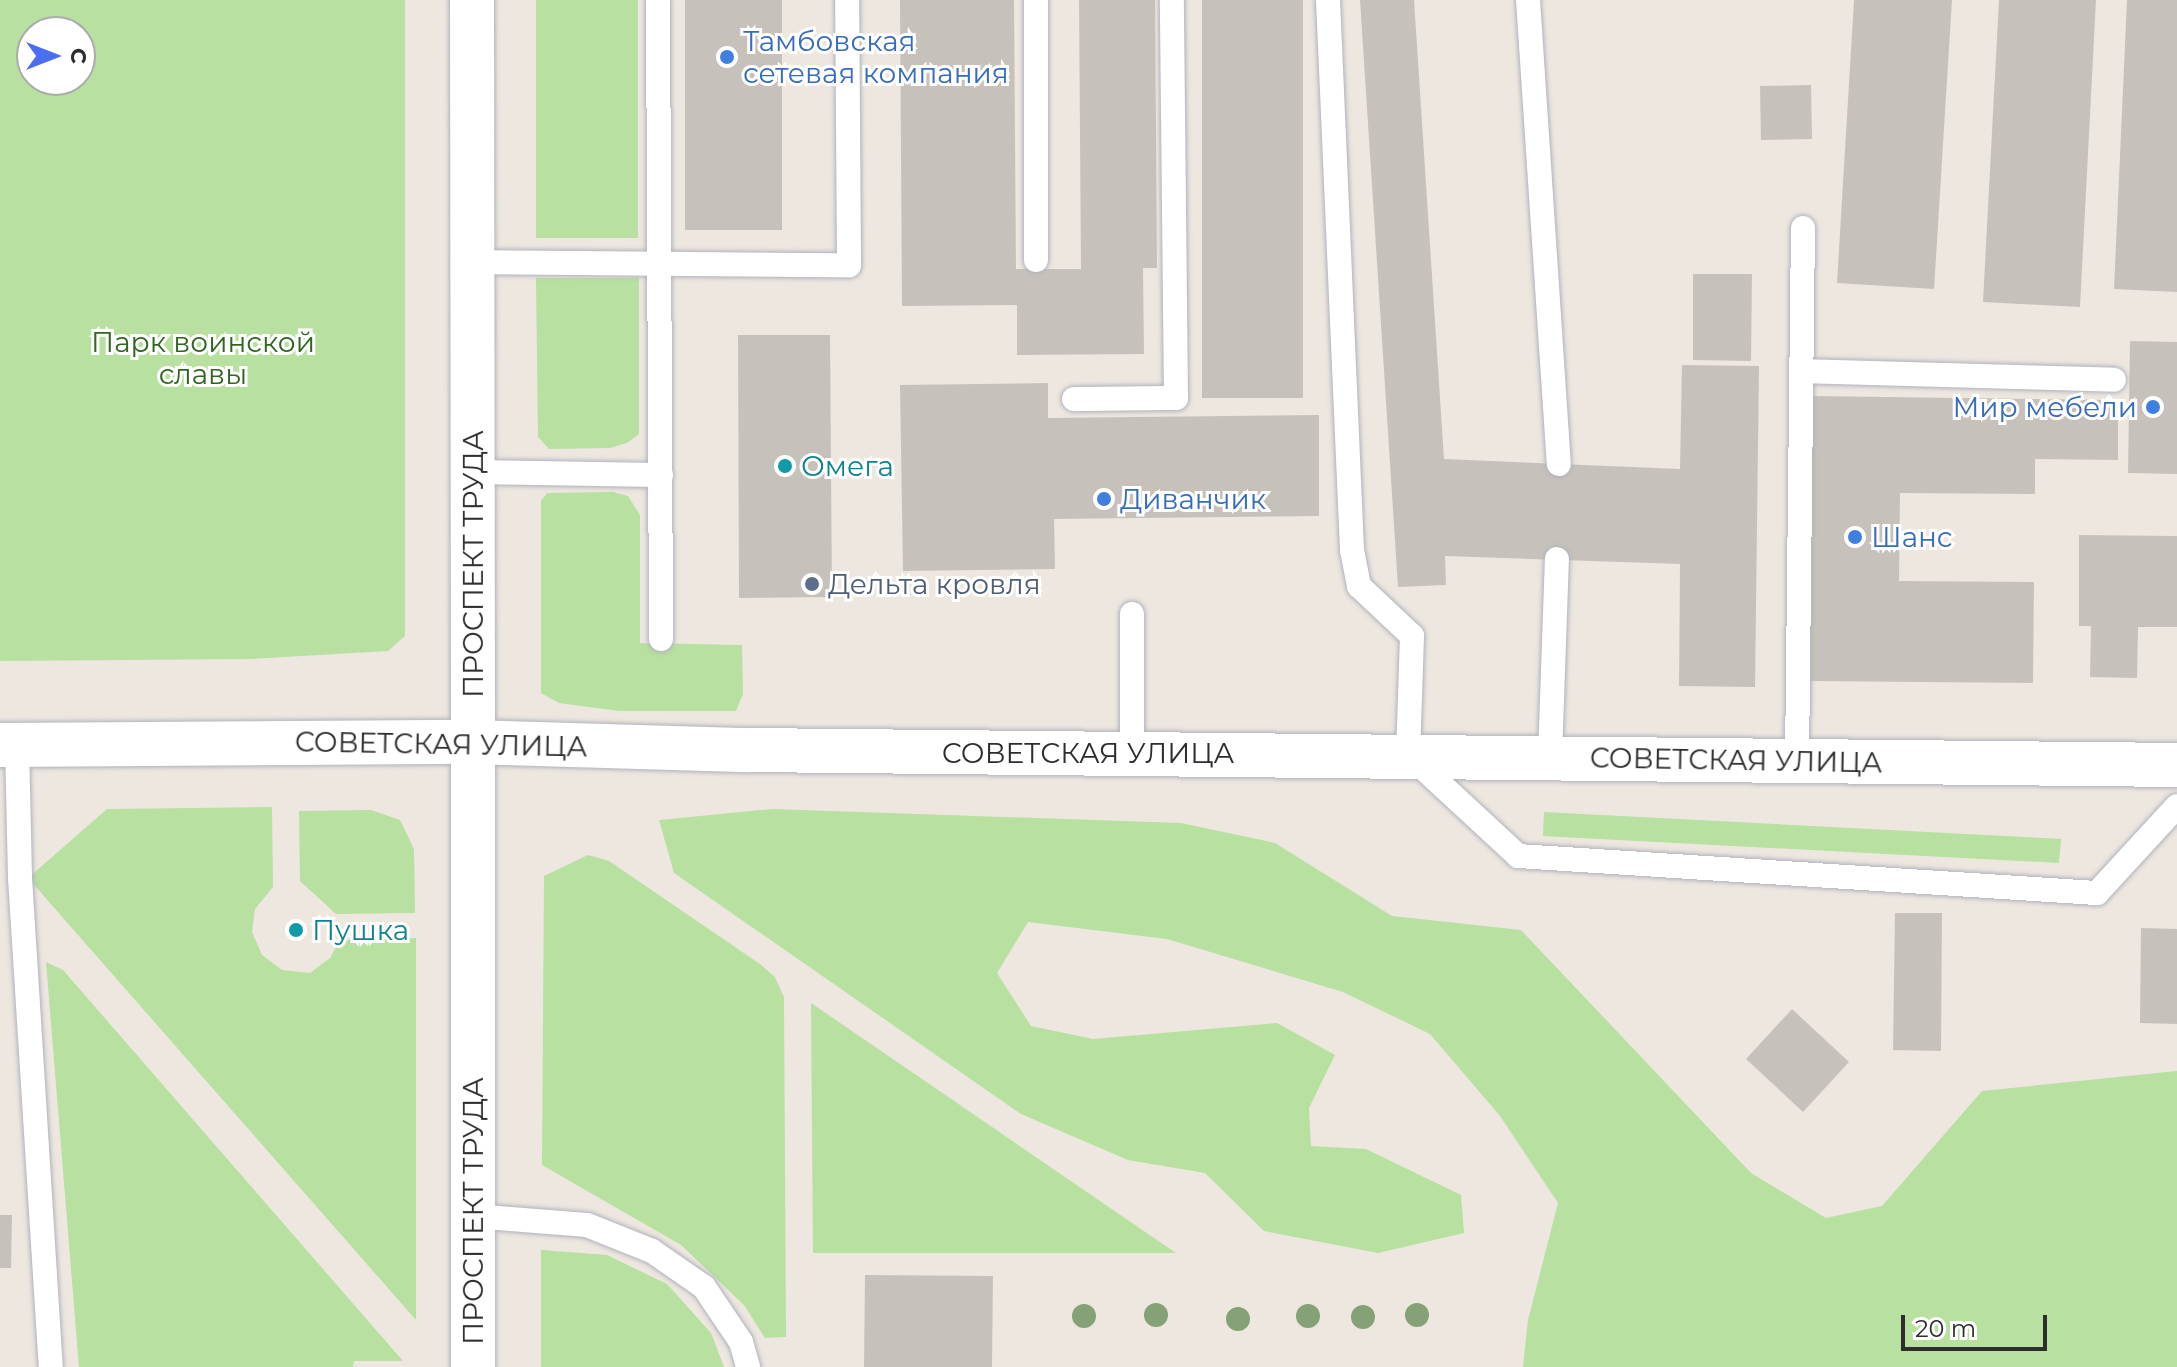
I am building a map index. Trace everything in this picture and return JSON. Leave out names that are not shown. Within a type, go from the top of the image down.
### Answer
[{"type":"main road","name":"ПРОСПЕКТ ТРУДА","points":[[472,0],[473,1367]]},
{"type":"main road","name":"СОВЕТСКАЯ УЛИЦА","points":[[8,745],[473,742],[2177,765]]},
{"type":"lane","points":[[658,0],[661,639]]},
{"type":"lane","points":[[472,262],[849,265],[847,0]]},
{"type":"lane","points":[[1036,0],[1036,260]]},
{"type":"lane","points":[[1074,399],[1176,398],[1172,0]]},
{"type":"lane","points":[[1328,0],[1352,550],[1359,586],[1412,636],[1408,754],[1518,856],[2097,893],[2177,806]]},
{"type":"lane","points":[[1528,0],[1559,464]]},
{"type":"lane","points":[[1797,762],[1803,228]]},
{"type":"lane","points":[[1801,371],[2114,380]]},
{"type":"lane","points":[[472,472],[661,475]]},
{"type":"lane","points":[[1550,757],[1557,559]]},
{"type":"lane","points":[[1132,614],[1132,753]]},
{"type":"lane","points":[[8,745],[20,878],[51,1367]]},
{"type":"lane","points":[[473,1216],[587,1225],[652,1251],[704,1287],[741,1342],[748,1367]]},
{"type":"green space","name":"Парк воинской славы","points":[[0,0],[405,0],[405,636],[388,651],[251,659],[0,661]]},
{"type":"green space","points":[[536,0],[638,0],[638,238],[536,238]]},
{"type":"green space","points":[[536,278],[639,278],[639,434],[627,443],[610,448],[549,449],[538,437]]},
{"type":"green space","points":[[613,492],[628,496],[640,515],[640,643],[742,645],[743,694],[736,711],[619,711],[559,703],[541,693],[541,501],[547,493]]},
{"type":"green space","points":[[272,807],[273,887],[255,909],[252,932],[262,955],[282,970],[310,973],[330,958],[340,940],[416,938],[416,1320],[28,878],[107,809]]},
{"type":"green space","points":[[773,809],[1181,823],[1275,843],[1392,916],[1521,930],[1751,1173],[1826,1218],[1882,1206],[1982,1091],[2177,1071],[2177,1367],[1523,1367],[1528,1320],[1558,1203],[1500,1116],[1430,1034],[1343,992],[1167,939],[1028,922],[997,973],[1031,1026],[1093,1039],[1277,1023],[1335,1055],[1309,1108],[1311,1146],[1366,1149],[1461,1195],[1464,1233],[1378,1253],[1264,1231],[1205,1173],[1128,1160],[1021,1114],[674,873],[659,820]]},
{"type":"green space","points":[[371,810],[400,820],[414,849],[415,913],[336,914],[300,881],[299,811]]},
{"type":"green space","points":[[1544,812],[2061,839],[2059,863],[1543,836]]},
{"type":"green space","points":[[588,855],[609,861],[760,964],[775,977],[784,997],[786,1337],[765,1338],[744,1305],[681,1245],[542,1165],[544,876]]},
{"type":"green space","points":[[46,962],[63,970],[403,1361],[354,1361],[353,1367],[79,1367]]},
{"type":"green space","points":[[811,1003],[1176,1253],[813,1253]]},
{"type":"green space","points":[[541,1250],[607,1255],[667,1284],[711,1333],[724,1367],[541,1367]]},
{"type":"building","points":[[685,0],[782,0],[782,230],[685,230]]},
{"type":"building","points":[[900,0],[1014,0],[1016,269],[1081,269],[1079,0],[1155,0],[1157,268],[1143,268],[1144,354],[1017,355],[1017,305],[902,306]]},
{"type":"building","points":[[1202,0],[1303,0],[1303,398],[1202,398]]},
{"type":"building","points":[[1360,0],[1414,0],[1444,459],[1680,469],[1682,365],[1759,366],[1755,687],[1679,686],[1680,564],[1445,556],[1446,585],[1398,587]]},
{"type":"building","points":[[1854,0],[1952,0],[1934,289],[1837,283]]},
{"type":"building","points":[[1999,0],[2096,0],[2080,307],[1983,302]]},
{"type":"building","points":[[2127,0],[2177,0],[2177,292],[2114,289]]},
{"type":"building","points":[[1811,85],[1812,139],[1761,140],[1760,86]]},
{"type":"building","points":[[1693,274],[1752,274],[1751,361],[1693,360]]},
{"type":"building","name":"Омега","points":[[738,335],[830,335],[832,597],[739,598]]},
{"type":"building","name":"Мир мебели","points":[[2130,341],[2177,342],[2177,474],[2128,473]]},
{"type":"building","points":[[1048,383],[1048,418],[1319,415],[1319,516],[1054,519],[1055,569],[903,571],[900,385]]},
{"type":"building","name":"Шанс","points":[[1812,396],[2118,400],[2118,460],[2035,459],[2035,494],[1900,493],[1899,581],[2034,582],[2033,683],[1808,681]]},
{"type":"building","points":[[2079,535],[2177,536],[2177,627],[2138,627],[2137,678],[2090,677],[2091,626],[2079,626]]},
{"type":"building","points":[[1895,913],[1942,913],[1941,1051],[1893,1050]]},
{"type":"building","points":[[2141,928],[2177,929],[2177,1024],[2140,1023]]},
{"type":"building","points":[[1792,1009],[1849,1062],[1803,1112],[1746,1059]]},
{"type":"building","points":[[0,1215],[12,1215],[11,1268],[0,1268]]},
{"type":"building","points":[[865,1275],[993,1276],[992,1367],[864,1367]]},
{"type":"place","name":"Тамбовская сетевая компания","points":[[727,57]]},
{"type":"place","name":"Мир мебели","points":[[2153,407]]},
{"type":"place","name":"Омега","points":[[785,466]]},
{"type":"place","name":"Диванчик","points":[[1104,499]]},
{"type":"place","name":"Шанс","points":[[1855,537]]},
{"type":"place","name":"Дельта кровля","points":[[812,584]]},
{"type":"place","name":"Пушка","points":[[296,930]]}]
